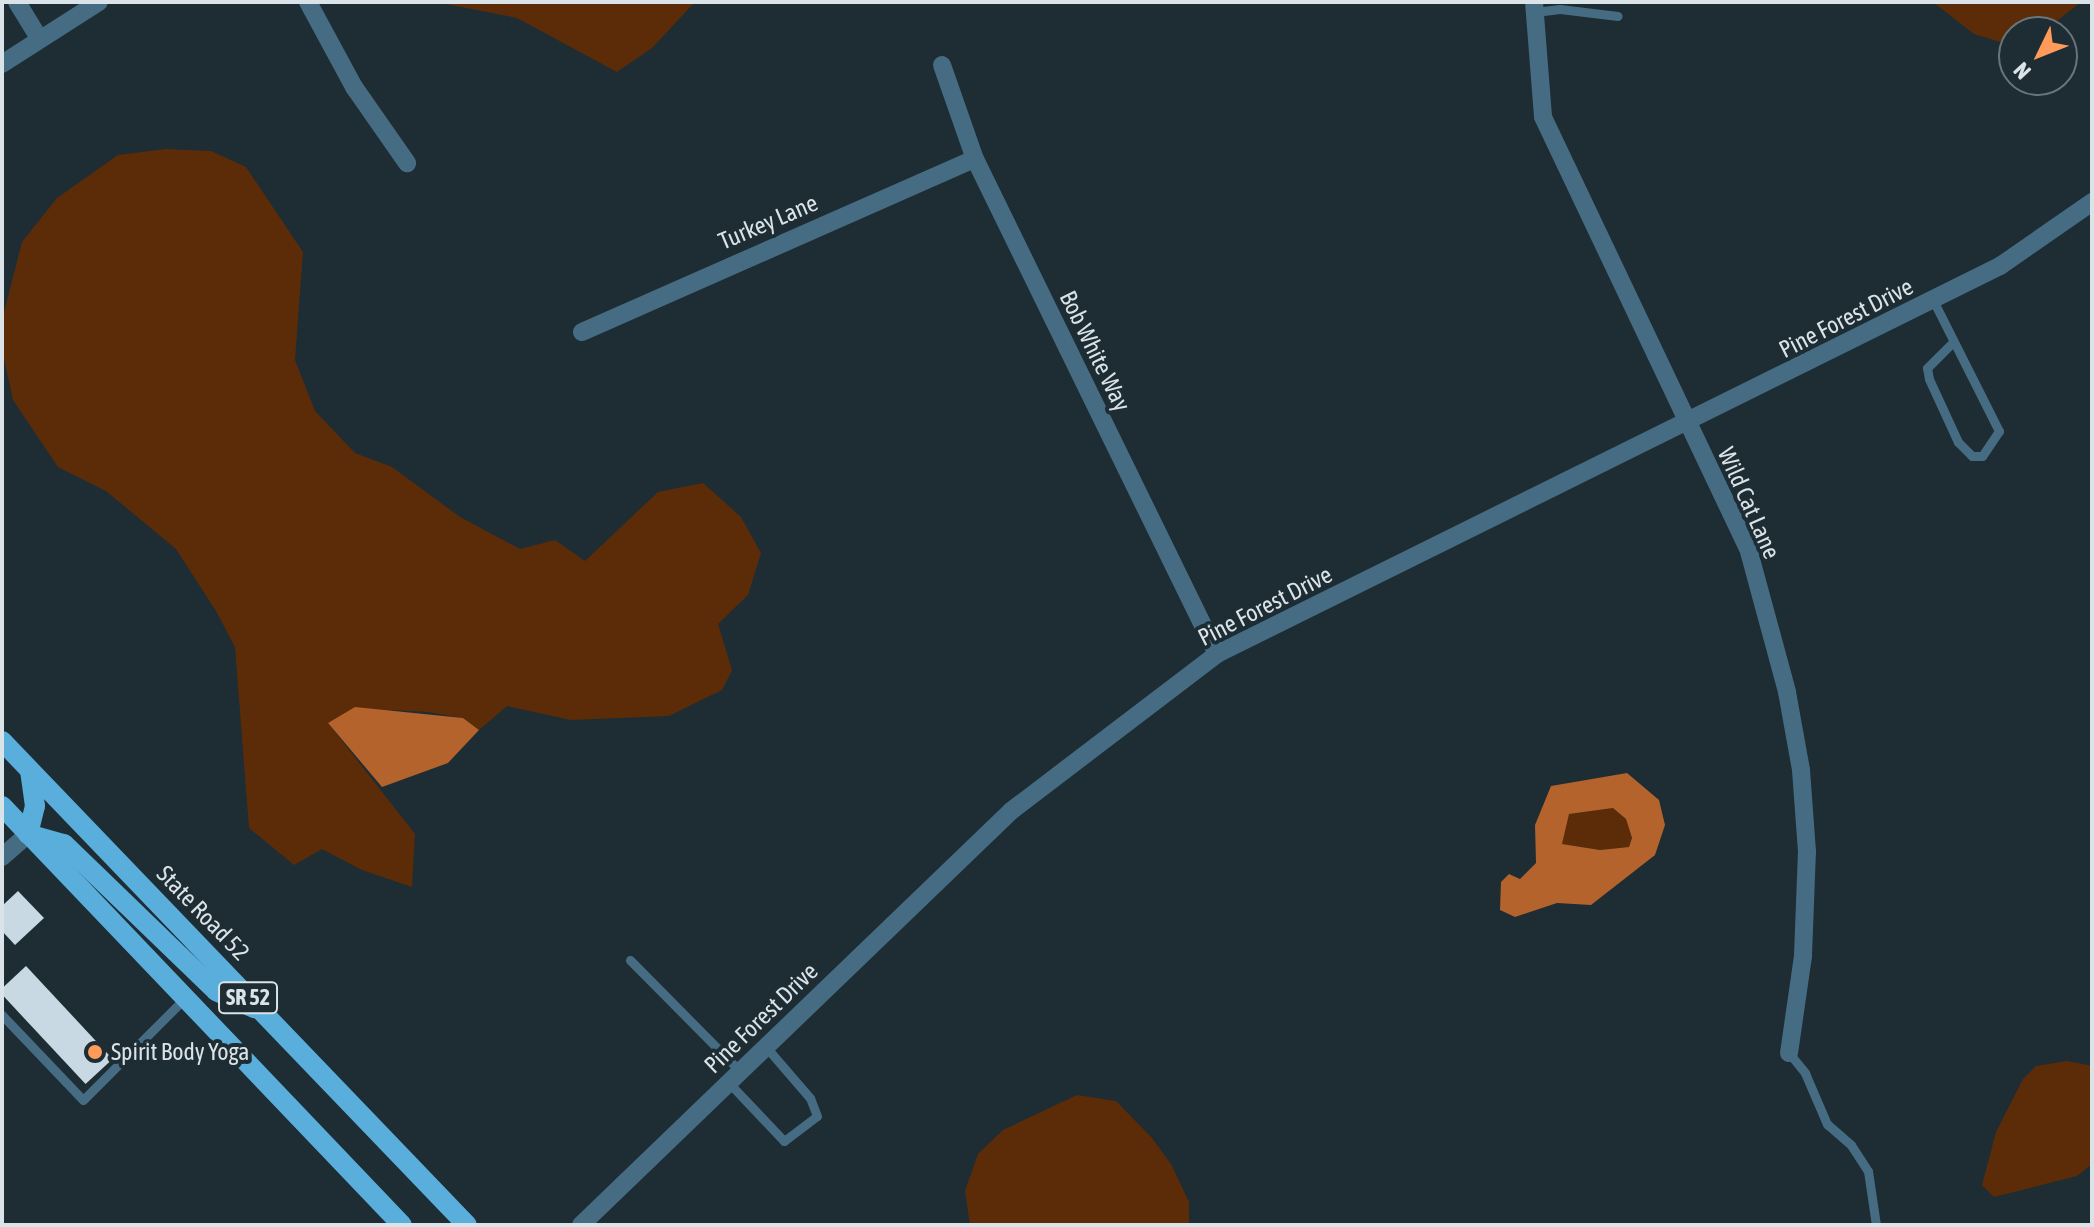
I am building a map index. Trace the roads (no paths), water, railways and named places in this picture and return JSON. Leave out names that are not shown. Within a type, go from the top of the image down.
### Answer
[{"type":"main road","name":"State Road 52","points":[[2,741],[467,1225]]},
{"type":"main road","points":[[30,771],[35,806],[28,834],[64,844],[216,991],[259,1009]]},
{"type":"main road","name":"SR 52","points":[[2,806],[402,1225]]},
{"type":"street","points":[[17,2],[39,38]]},
{"type":"street","points":[[2,64],[99,2]]},
{"type":"street","points":[[308,2],[354,87],[407,163]]},
{"type":"street","name":"Wild Cat Lane","points":[[1534,7],[1543,117],[1686,426],[1748,548],[1787,692],[1801,770],[1807,851],[1803,956],[1789,1053]]},
{"type":"street","name":"Bob White Way","points":[[942,65],[975,159],[1217,654]]},
{"type":"street","name":"Turkey Lane","points":[[582,332],[975,159]]},
{"type":"street","name":"Pine Forest Drive","points":[[581,1225],[1011,811],[1217,654],[1686,426],[2000,266],[2092,202]]},
{"type":"street","points":[[2,857],[28,834]]},
{"type":"lane","points":[[1534,7],[1618,16]]},
{"type":"lane","points":[[1933,300],[1999,431],[1982,456],[1972,456],[1958,442],[1929,379],[1927,368],[1953,342]]},
{"type":"lane","points":[[630,960],[735,1077],[784,1141],[817,1116],[810,1098],[766,1047]]},
{"type":"lane","points":[[2,1015],[83,1100],[185,998]]},
{"type":"lane","points":[[1789,1053],[1805,1073],[1827,1124],[1851,1145],[1868,1171],[1876,1225]]},
{"type":"place","name":"Spirit Body Yoga","points":[[95,1052]]}]
